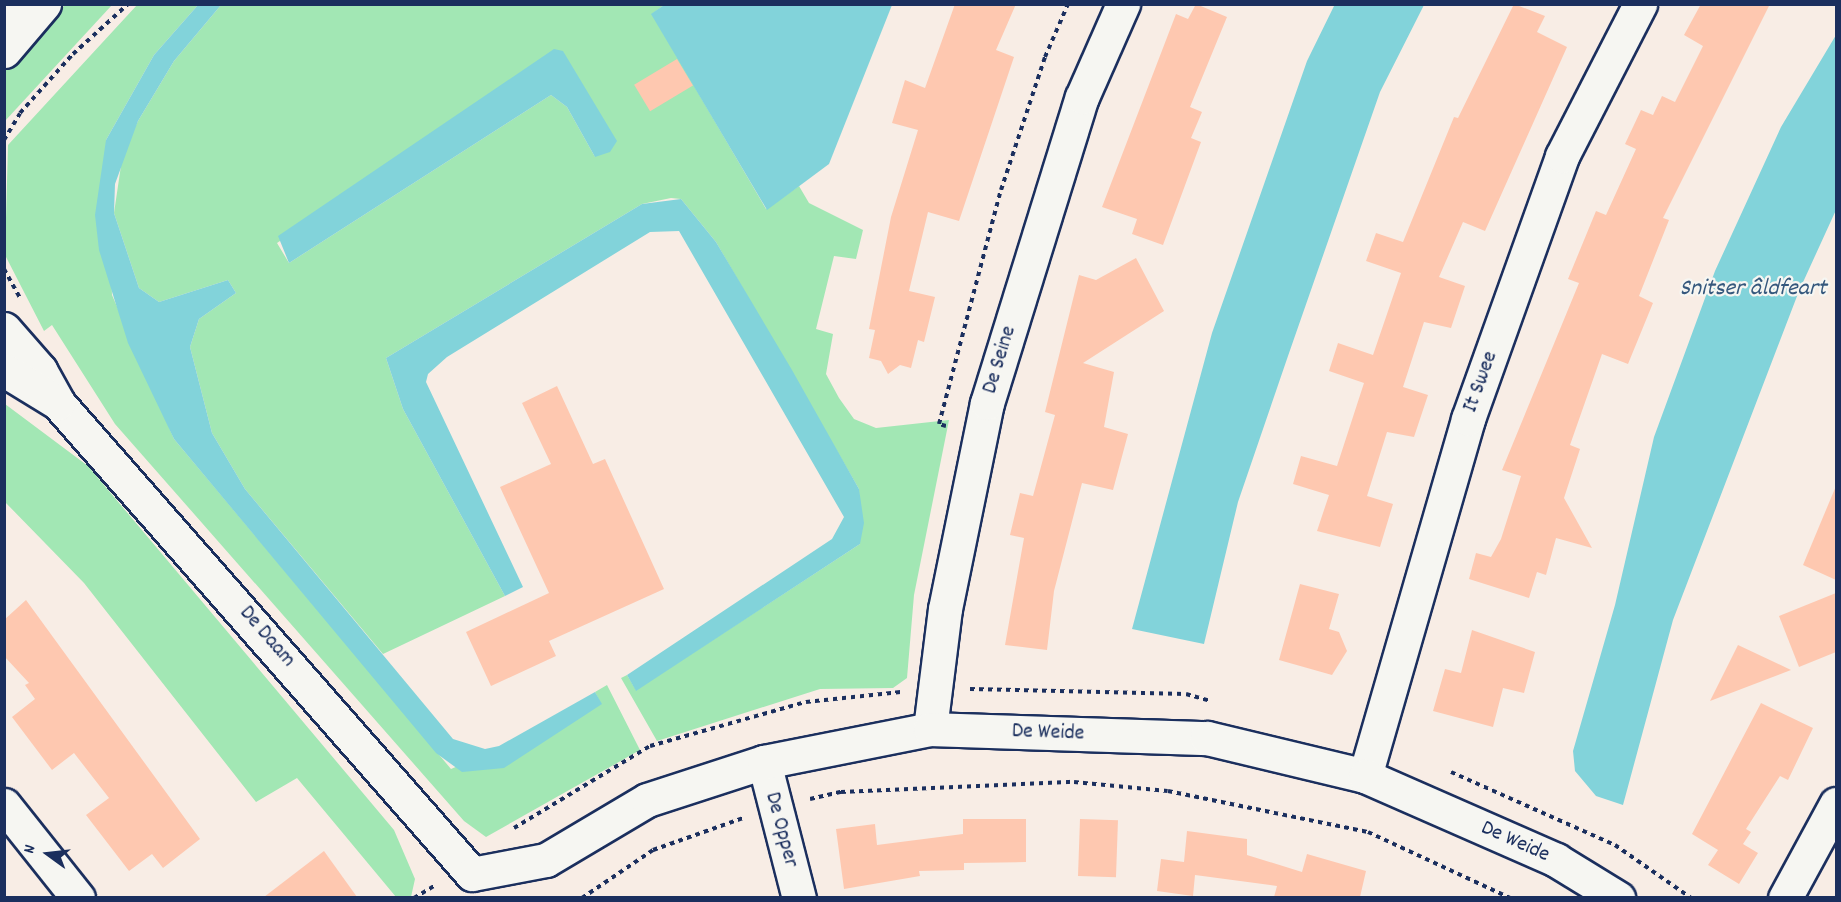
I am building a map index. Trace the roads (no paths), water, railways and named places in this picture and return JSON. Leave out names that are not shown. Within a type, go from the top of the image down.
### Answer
[{"type":"street","points":[[4,8],[8,4]]},
{"type":"street","points":[[4,51],[44,4]]},
{"type":"street","name":"De Seine","points":[[930,729],[945,609],[980,435],[1082,97],[1123,4]]},
{"type":"street","name":"It Swee","points":[[1365,776],[1468,419],[1562,156],[1640,4]]},
{"type":"street","name":"De Daam","points":[[4,329],[40,370],[58,403],[466,886]]},
{"type":"street","name":"De Daam","points":[[4,370],[58,403]]},
{"type":"street","name":"De Weide","points":[[466,886],[546,860],[647,800],[764,762],[930,729],[1207,738],[1365,776],[1556,860],[1618,897]]},
{"type":"street","name":"De Opper","points":[[764,762],[799,897]]},
{"type":"street","points":[[1785,897],[1836,804]]},
{"type":"street","points":[[4,805],[78,897]]},
{"type":"water","points":[[1335,4],[1424,5],[1380,92],[1288,356],[1238,502],[1204,644],[1132,629],[1212,333],[1307,61]]},
{"type":"water","points":[[198,5],[221,5],[174,61],[138,121],[115,184],[114,213],[139,288],[159,302],[228,280],[236,293],[199,319],[190,347],[212,433],[245,489],[453,739],[485,749],[499,746],[595,692],[602,704],[504,768],[462,772],[436,753],[174,439],[128,343],[99,250],[95,215],[106,140],[154,55]]},
{"type":"water","points":[[664,5],[892,5],[829,164],[767,210],[651,14]]},
{"type":"water","name":"Snitser âldfeart","points":[[1836,35],[1836,210],[1799,291],[1673,620],[1623,805],[1596,796],[1575,771],[1573,751],[1615,605],[1654,437],[1715,271],[1781,127]]},
{"type":"water","points":[[554,49],[563,51],[617,141],[610,152],[595,157],[567,107],[551,95],[289,263],[278,236]]},
{"type":"water","points":[[681,199],[716,242],[792,370],[859,489],[864,523],[860,544],[636,691],[627,675],[832,539],[844,517],[679,231],[650,232],[447,357],[428,374],[426,382],[523,587],[505,596],[403,409],[386,358],[642,204]]}]
